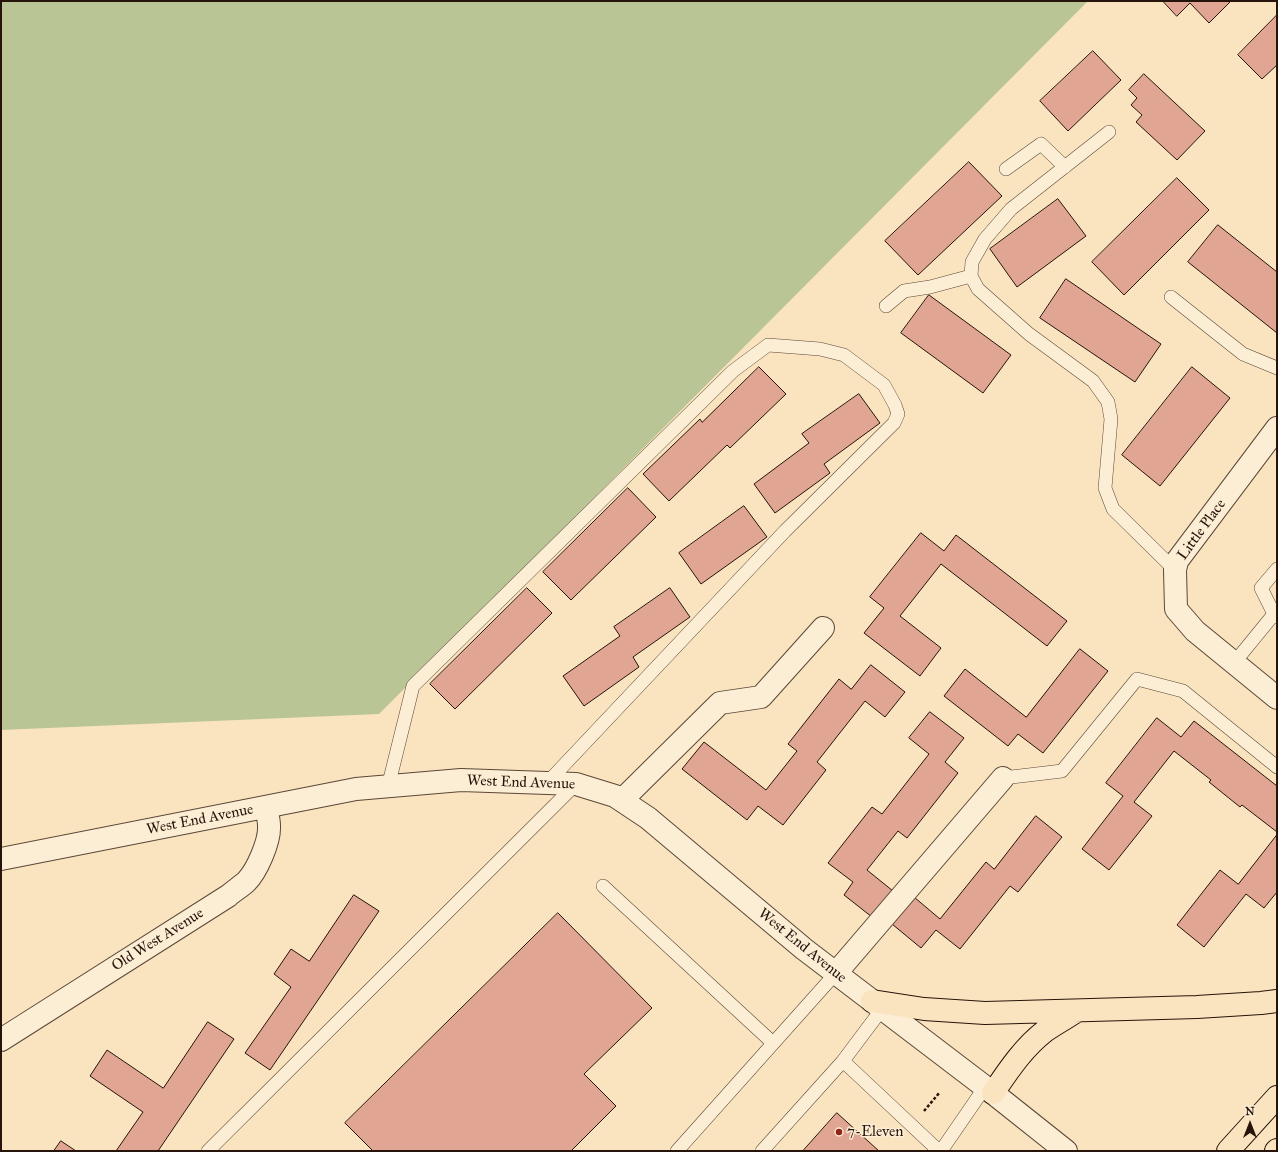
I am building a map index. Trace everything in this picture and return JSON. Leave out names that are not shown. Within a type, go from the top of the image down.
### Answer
[{"type":"highway","points":[[877,1005],[924,1010],[985,1013],[1197,1007],[1277,1001]]},
{"type":"highway","points":[[989,1090],[1008,1071],[1028,1046],[1046,1031],[1078,1011]]},
{"type":"highway","points":[[1228,1151],[1277,1097]]},
{"type":"street","name":"Little Place","points":[[1277,428],[1177,561],[1175,570],[1176,609],[1195,631],[1277,698]]},
{"type":"street","points":[[622,800],[720,703],[761,697],[823,628]]},
{"type":"street","points":[[836,974],[1004,778]]},
{"type":"street","name":"West End Avenue","points":[[1,859],[356,789],[461,780],[576,784],[616,796],[648,818],[836,974],[989,1090],[1066,1151]]},
{"type":"street","name":"Old West Avenue","points":[[1,1040],[228,896],[246,882],[260,861],[268,838],[270,827],[266,807]]},
{"type":"lane","points":[[1109,132],[1011,210],[985,239],[972,262],[971,276],[978,289],[1029,334],[1093,381],[1108,402],[1111,419],[1105,488],[1112,509],[1175,570]]},
{"type":"lane","points":[[1006,169],[1041,144],[1065,166]]},
{"type":"lane","points":[[886,306],[904,291],[930,287],[971,276]]},
{"type":"lane","points":[[1170,297],[1243,354],[1277,368]]},
{"type":"lane","points":[[388,787],[413,686],[733,371],[768,345],[820,349],[844,355],[884,384],[898,414],[894,423],[785,531],[547,783]]},
{"type":"lane","points":[[1234,663],[1275,615],[1261,588],[1277,568]]},
{"type":"lane","points":[[1004,778],[1062,771],[1138,679],[1183,691],[1277,767]]},
{"type":"lane","points":[[208,1151],[576,784]]},
{"type":"lane","points":[[603,886],[773,1043]]},
{"type":"lane","points":[[677,1151],[836,974]]},
{"type":"lane","points":[[762,1151],[843,1061],[877,1005]]},
{"type":"lane","points":[[843,1061],[940,1151],[989,1090]]},
{"type":"path","points":[[924,1111],[940,1092]]},
{"type":"green space","points":[[1,1],[1088,1],[379,714],[1,730]]},
{"type":"building","points":[[1163,1],[1231,1],[1209,23],[1190,3],[1177,16]]},
{"type":"building","points":[[1277,15],[1277,65],[1262,79],[1238,55]]},
{"type":"building","points":[[1093,51],[1121,80],[1068,131],[1040,101]]},
{"type":"building","points":[[1144,74],[1205,131],[1177,160],[1136,122],[1142,115],[1131,105],[1137,98],[1129,90]]},
{"type":"building","points":[[969,162],[1002,196],[918,275],[885,241]]},
{"type":"building","points":[[1177,178],[1209,210],[1124,295],[1092,262]]},
{"type":"building","points":[[1058,199],[1086,236],[1017,287],[990,249]]},
{"type":"building","points":[[1218,225],[1277,272],[1277,333],[1188,262]]},
{"type":"building","points":[[1066,279],[1161,344],[1135,382],[1040,318]]},
{"type":"building","points":[[929,295],[1011,355],[983,393],[901,333]]},
{"type":"building","points":[[759,367],[786,394],[730,448],[727,445],[669,501],[643,474],[700,419],[702,422]]},
{"type":"building","points":[[1192,367],[1230,398],[1160,486],[1122,455]]},
{"type":"building","points":[[859,394],[880,423],[824,464],[830,473],[775,513],[754,484],[809,443],[802,434]]},
{"type":"building","points":[[628,488],[656,517],[571,600],[543,572]]},
{"type":"building","points":[[744,506],[767,537],[701,584],[679,553]]},
{"type":"building","points":[[921,533],[944,551],[956,535],[1067,621],[1047,646],[941,564],[900,616],[941,648],[920,676],[864,633],[884,608],[870,597]]},
{"type":"building","points":[[527,588],[552,613],[455,709],[430,684]]},
{"type":"building","points":[[670,588],[690,617],[633,657],[639,667],[584,706],[563,676],[620,636],[614,627]]},
{"type":"building","points":[[1080,649],[1108,671],[1043,753],[1018,734],[1008,746],[944,696],[965,669],[1026,717]]},
{"type":"building","points":[[871,665],[905,692],[885,717],[865,701],[817,762],[826,770],[783,825],[758,806],[747,820],[682,769],[704,742],[766,790],[797,751],[788,744],[839,679],[851,689]]},
{"type":"building","points":[[930,712],[964,738],[945,762],[958,773],[907,838],[898,831],[867,870],[893,891],[872,917],[844,895],[853,882],[828,863],[872,807],[882,814],[929,754],[909,738]]},
{"type":"building","points":[[1157,718],[1181,737],[1194,721],[1277,786],[1277,832],[1242,805],[1240,807],[1209,782],[1211,780],[1174,751],[1134,802],[1152,816],[1109,870],[1082,849],[1123,796],[1106,783]]},
{"type":"building","points":[[1036,816],[1062,837],[1018,892],[1010,886],[960,949],[936,930],[921,948],[892,924],[914,897],[940,919],[986,862],[994,869]]},
{"type":"building","points":[[1277,835],[1277,892],[1264,908],[1246,894],[1204,947],[1177,925],[1220,870],[1238,884]]},
{"type":"building","points":[[354,895],[379,911],[270,1070],[245,1053],[291,987],[274,974],[291,949],[309,961]]},
{"type":"building","points":[[558,913],[652,1008],[584,1074],[616,1106],[571,1151],[373,1151],[345,1123]]},
{"type":"building","points":[[208,1022],[234,1039],[158,1151],[116,1151],[143,1112],[90,1076],[107,1050],[163,1088]]},
{"type":"building","name":"7-Eleven","points":[[837,1113],[879,1151],[803,1151]]},
{"type":"building","points":[[61,1141],[76,1151],[54,1151]]},
{"type":"place","name":"7-Eleven","points":[[839,1132]]}]
